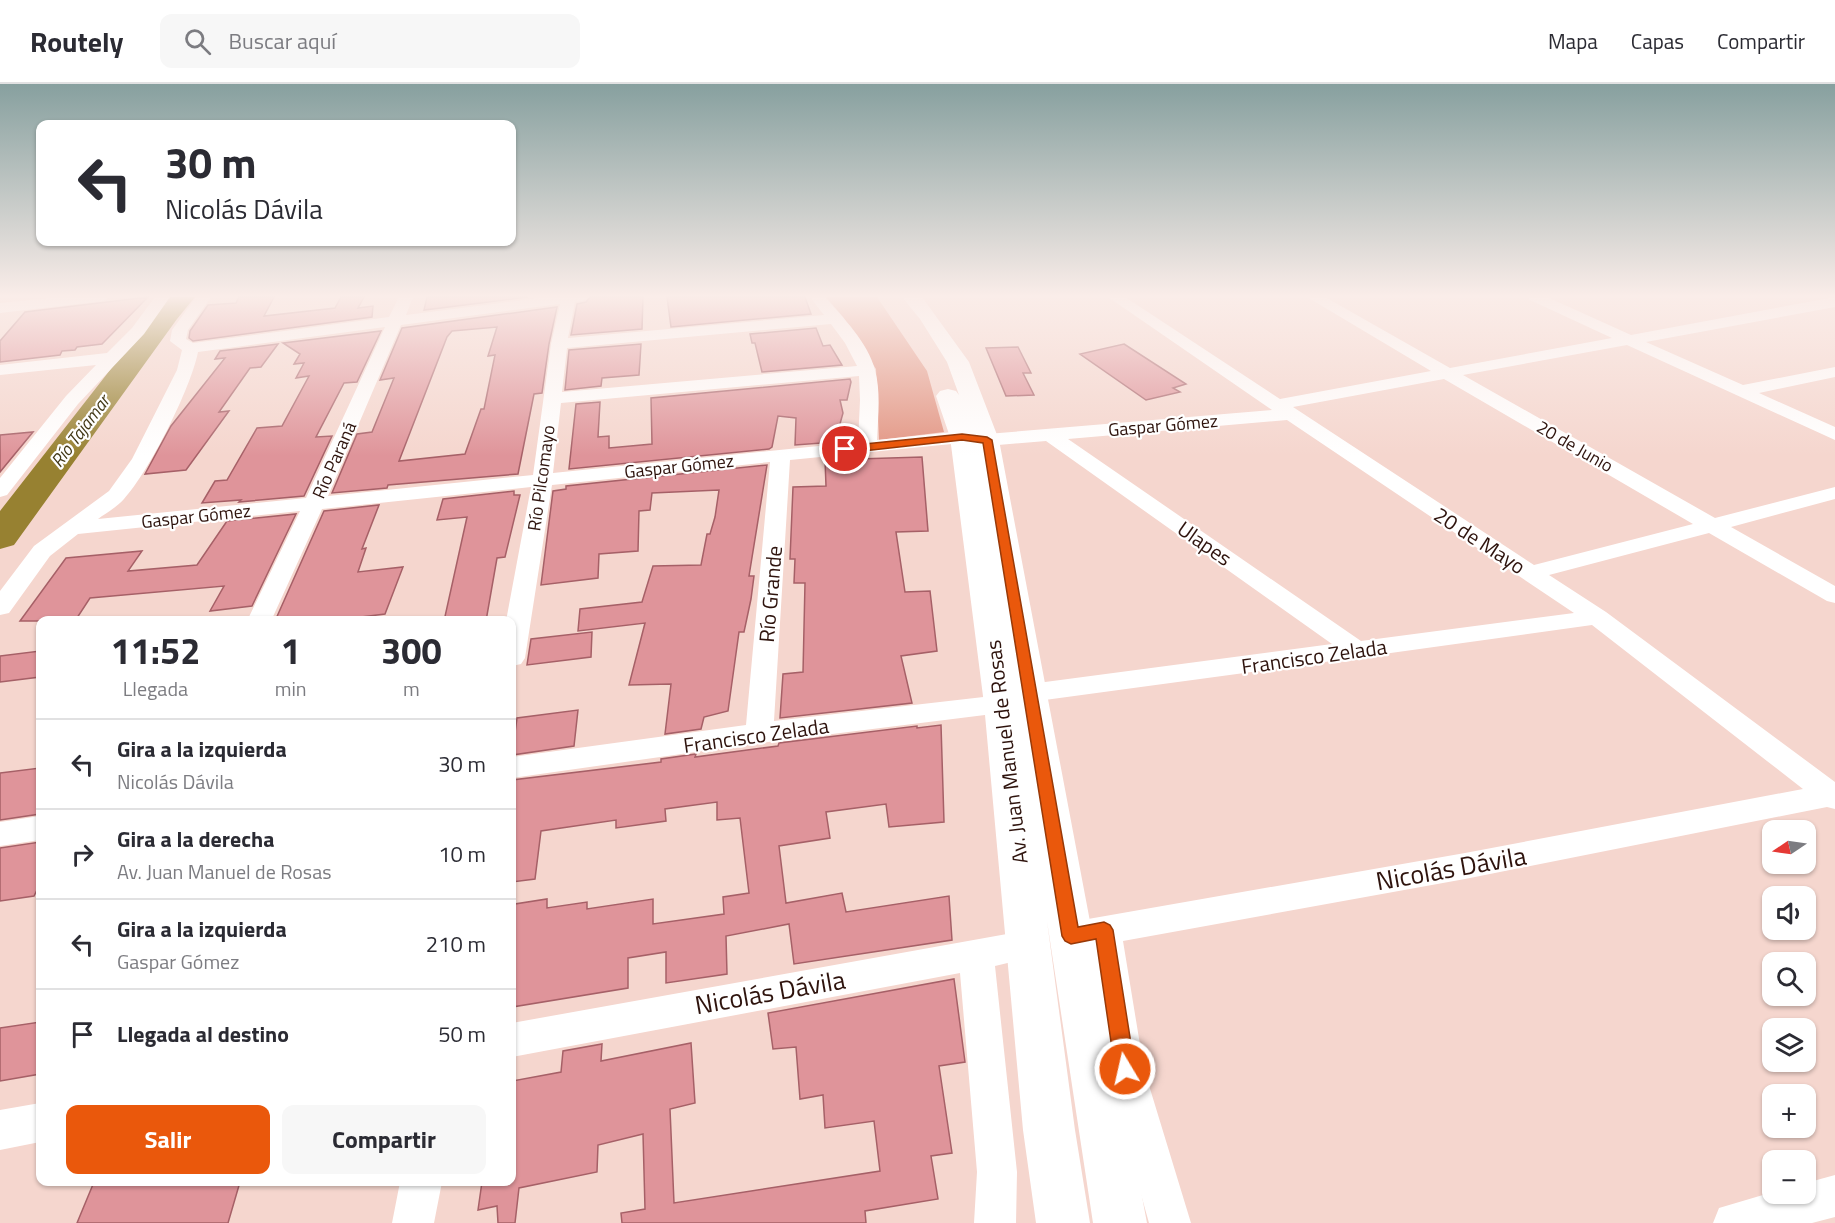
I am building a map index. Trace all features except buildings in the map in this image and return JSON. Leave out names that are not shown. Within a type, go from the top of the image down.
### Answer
[{"type":"main road","name":"Av. Juan Manuel de Rosas","points":[[927,350],[948,395],[974,439]]},
{"type":"main road","name":"Av. Juan Manuel de Rosas","points":[[950,350],[958,362],[974,439],[1016,699],[1029,945],[1049,1130],[1063,1223]]},
{"type":"main road","name":"Av. Juan Manuel de Rosas","points":[[1016,699],[1088,933],[1120,1223]]},
{"type":"street","points":[[0,491],[72,400],[118,350]]},
{"type":"street","points":[[0,608],[42,551],[116,495],[141,460],[186,370],[190,350]]},
{"type":"street","name":"Río Paraná","points":[[261,616],[383,350]]},
{"type":"street","name":"Río Pilcomayo","points":[[516,634],[542,481],[557,350]]},
{"type":"street","points":[[855,350],[867,370],[869,402],[867,447]]},
{"type":"street","name":"20 de Mayo","points":[[1193,350],[1597,617],[1833,797]]},
{"type":"street","name":"20 de Junio","points":[[1409,350],[1835,596]]},
{"type":"street","name":"Gaspar Gómez","points":[[72,528],[781,455],[1050,435],[1281,410],[1450,373],[1574,350]]},
{"type":"street","points":[[1651,350],[1835,434]]},
{"type":"street","points":[[0,370],[110,358]]},
{"type":"street","points":[[552,398],[867,370]]},
{"type":"street","points":[[1742,391],[1835,372]]},
{"type":"street","name":"Ulapes","points":[[1050,435],[1359,651]]},
{"type":"street","name":"Río Grande","points":[[759,733],[781,455]]},
{"type":"street","points":[[1530,573],[1835,493]]},
{"type":"street","name":"Francisco Zelada","points":[[516,767],[1597,617]]},
{"type":"street","name":"Nicolás Dávila","points":[[1088,933],[1833,797]]},
{"type":"street","points":[[0,834],[36,829]]},
{"type":"street","points":[[1088,933],[1170,1223]]},
{"type":"street","name":"Nicolás Dávila","points":[[516,1039],[1029,945]]},
{"type":"street","points":[[976,954],[997,1172],[995,1223]]},
{"type":"street","points":[[0,1130],[36,1124]]},
{"type":"street","points":[[414,1223],[420,1186]]},
{"type":"street","points":[[1734,1223],[1835,1196]]},
{"type":"shaded area","points":[[864,350],[913,350],[927,371],[944,432],[879,440],[876,369]]},
{"type":"waterway","name":"Río Tajamar","points":[[0,537],[139,350]]},
{"type":"route","points":[[845,449],[962,437],[987,440],[1071,936],[1104,930],[1125,1069]]}]
